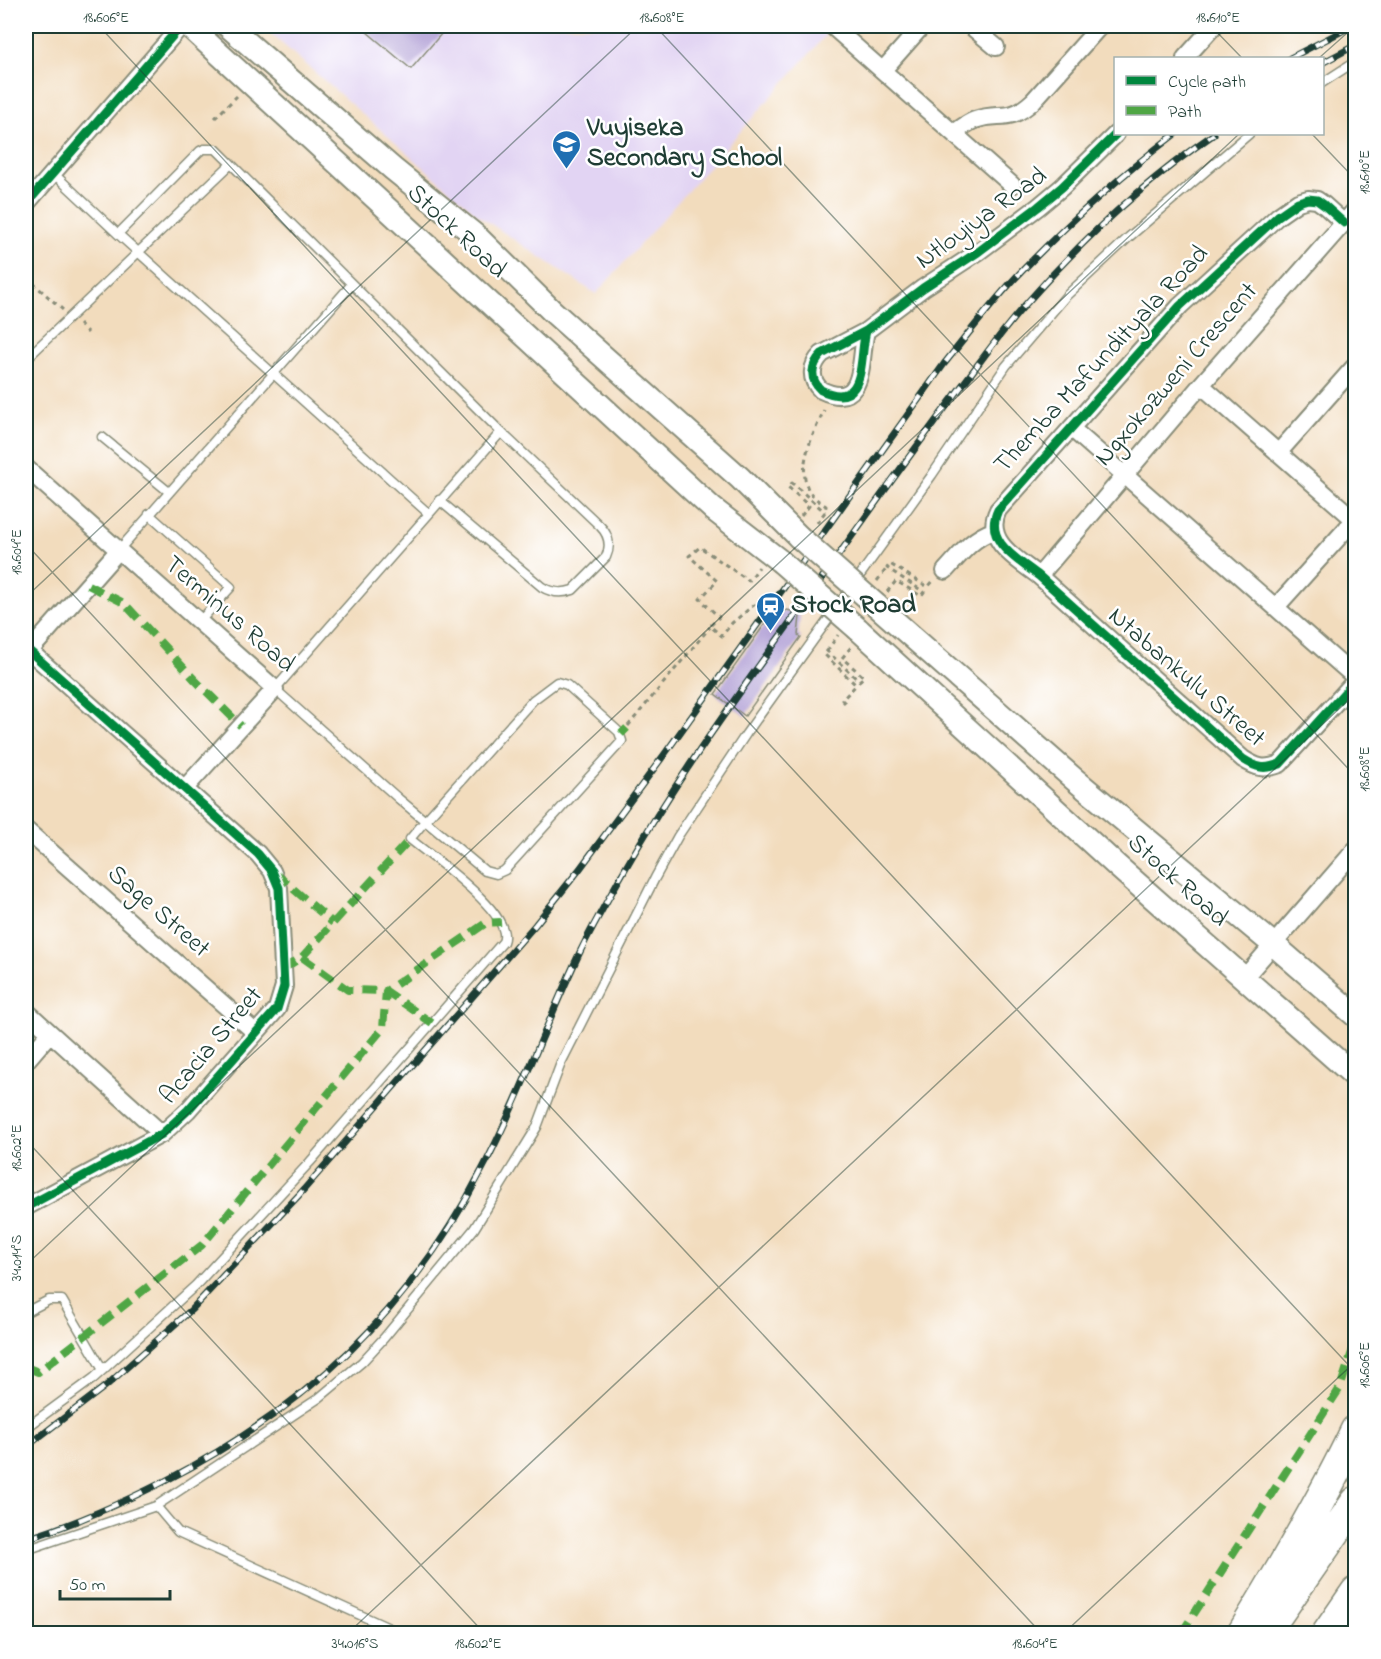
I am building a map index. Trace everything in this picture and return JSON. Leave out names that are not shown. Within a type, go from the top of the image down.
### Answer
[{"type":"highway","points":[[1242,1634],[1292,1554],[1356,1430]]},
{"type":"highway","points":[[1264,1634],[1356,1502]]},
{"type":"highway","points":[[1327,1634],[1356,1592]]},
{"type":"main road","name":"Stock Road","points":[[189,26],[771,562],[1356,1077]]},
{"type":"main road","name":"Stock Road","points":[[228,26],[393,169],[476,236],[552,311],[740,478],[881,599],[1074,779],[1356,1016]]},
{"type":"street","points":[[26,204],[182,26]]},
{"type":"street","points":[[832,26],[1012,185]]},
{"type":"street","points":[[883,70],[922,26]]},
{"type":"street","points":[[971,26],[996,47]]},
{"type":"street","points":[[954,133],[977,119],[1004,117],[1023,111],[1100,26]]},
{"type":"street","points":[[1186,57],[1214,26]]},
{"type":"street","name":"Ntloyiya Road","points":[[866,331],[922,288],[978,252],[1038,207],[1115,135]]},
{"type":"street","name":"Themba Mafundityala Road","points":[[993,531],[993,520],[998,510],[1180,306],[1278,216],[1298,202],[1308,199],[1317,200],[1344,223]]},
{"type":"street","name":"Ngxokozweni Crescent","points":[[1039,576],[1124,474],[1356,209]]},
{"type":"street","points":[[1278,453],[1356,365]]},
{"type":"street","points":[[1201,385],[1355,520],[1276,607]]},
{"type":"street","points":[[1071,428],[1356,679]]},
{"type":"street","name":"Terminus Road","points":[[26,468],[275,689]]},
{"type":"street","points":[[938,576],[973,541],[993,531],[1009,552],[1039,576]]},
{"type":"street","points":[[27,651],[118,550]]},
{"type":"street","name":"Ntabankulu Street","points":[[1039,576],[1243,759],[1255,767],[1268,769],[1280,764],[1356,679]]},
{"type":"street","name":"Acacia Street","points":[[26,1207],[162,1134],[188,1110],[278,1009],[284,986],[279,888],[272,871],[258,854],[185,788],[27,651]]},
{"type":"street","points":[[185,788],[275,689]]},
{"type":"street","name":"Sage Street","points":[[26,830],[256,1033]]},
{"type":"street","points":[[1244,978],[1356,849]]},
{"type":"street","points":[[26,1011],[162,1134]]},
{"type":"street","points":[[26,1061],[50,1033]]},
{"type":"lane","points":[[1324,82],[1356,62]]},
{"type":"lane","points":[[26,1550],[156,1506],[319,1398],[362,1362],[408,1310],[474,1229],[537,1127],[561,1063],[678,836],[746,734],[932,475],[1006,366],[1066,296],[1129,237],[1248,135]]},
{"type":"lane","points":[[118,234],[200,151],[216,149],[501,432],[605,531],[609,550],[606,557],[573,590],[550,592],[439,500]]},
{"type":"lane","points":[[26,359],[231,164]]},
{"type":"lane","points":[[53,173],[428,513]]},
{"type":"lane","points":[[118,550],[352,284]]},
{"type":"lane","points":[[275,689],[501,432]]},
{"type":"lane","points":[[102,437],[169,492]]},
{"type":"lane","points":[[149,514],[231,587],[199,622]]},
{"type":"lane","points":[[26,1428],[103,1370],[196,1285],[310,1162],[503,942],[504,928],[489,904],[410,839],[425,821],[533,700],[557,682],[567,685],[621,734],[622,741],[502,873],[485,871],[425,821]]},
{"type":"lane","name":"Terminus Road","points":[[275,689],[425,821]]},
{"type":"lane","points":[[26,1312],[49,1300],[62,1300],[103,1370]]},
{"type":"lane","points":[[156,1506],[178,1532],[402,1634]]},
{"type":"path","points":[[214,118],[241,92]]},
{"type":"path","points":[[26,277],[88,333]]},
{"type":"path","points":[[817,523],[825,512],[826,506],[808,491],[805,473],[806,456],[824,410]]},
{"type":"path","points":[[799,527],[809,506],[788,487],[792,483],[825,512]]},
{"type":"path","points":[[627,728],[719,617],[700,599],[717,581],[689,556],[700,547],[749,581],[771,562]]},
{"type":"path","points":[[881,577],[890,564],[928,587],[938,576]]},
{"type":"path","points":[[881,599],[896,581],[921,596],[924,592],[887,568]]},
{"type":"path","points":[[710,626],[722,636],[732,623],[755,604]]},
{"type":"path","points":[[845,703],[842,700],[856,685],[824,654],[827,651],[860,681],[864,677],[842,658],[856,637]]},
{"type":"shaded area","name":"Vuyiseka Secondary School","points":[[262,26],[815,26],[826,35],[596,294],[479,216]]},
{"type":"building","points":[[360,26],[448,26],[411,69]]},
{"type":"building","points":[[787,610],[800,616],[798,635],[801,637],[745,716],[715,694],[772,614],[775,616]]},
{"type":"railway","points":[[1292,57],[1352,26]]},
{"type":"railway","points":[[1324,62],[1356,45]]},
{"type":"railway","points":[[26,1447],[107,1385],[191,1310],[299,1195],[535,925],[579,870],[944,364],[991,306],[1076,217],[1174,135]]},
{"type":"railway","points":[[26,1539],[114,1506],[217,1452],[265,1421],[309,1387],[350,1351],[388,1311],[454,1220],[496,1142],[591,931],[648,830],[722,717],[906,461],[1016,316],[1091,235],[1138,192],[1213,135]]},
{"type":"marked path","points":[[88,585],[124,603],[241,726]]},
{"type":"marked path","points":[[621,734],[627,728]]},
{"type":"marked path","points":[[283,969],[302,957],[410,839]]},
{"type":"marked path","points":[[276,874],[333,923]]},
{"type":"marked path","points":[[26,1367],[38,1372],[202,1245],[383,1028],[386,991],[486,923],[501,922]]},
{"type":"marked path","points":[[302,957],[348,990],[386,991],[432,1023]]},
{"type":"marked path","points":[[1181,1634],[1340,1388],[1356,1340]]},
{"type":"cycle path","points":[[26,204],[181,26]]},
{"type":"cycle path","points":[[866,331],[1038,207],[1115,135]]},
{"type":"cycle path","points":[[1344,223],[1317,200],[1308,199],[1298,202],[1278,216],[1180,306],[998,510],[995,531],[1012,556],[1039,576],[1243,759],[1252,764],[1261,767],[1280,764],[1356,680]]},
{"type":"cycle path","points":[[866,331],[861,366],[854,388],[847,394],[836,395],[821,390],[817,386],[813,372],[822,354],[866,331]]},
{"type":"cycle path","points":[[26,648],[258,854],[272,871],[279,888],[284,986],[277,1009],[188,1110],[162,1134],[26,1207]]},
{"type":"place","name":"Vuyiseka Secondary School","points":[[566,170]]},
{"type":"place","name":"Stock Road","points":[[770,632]]}]
